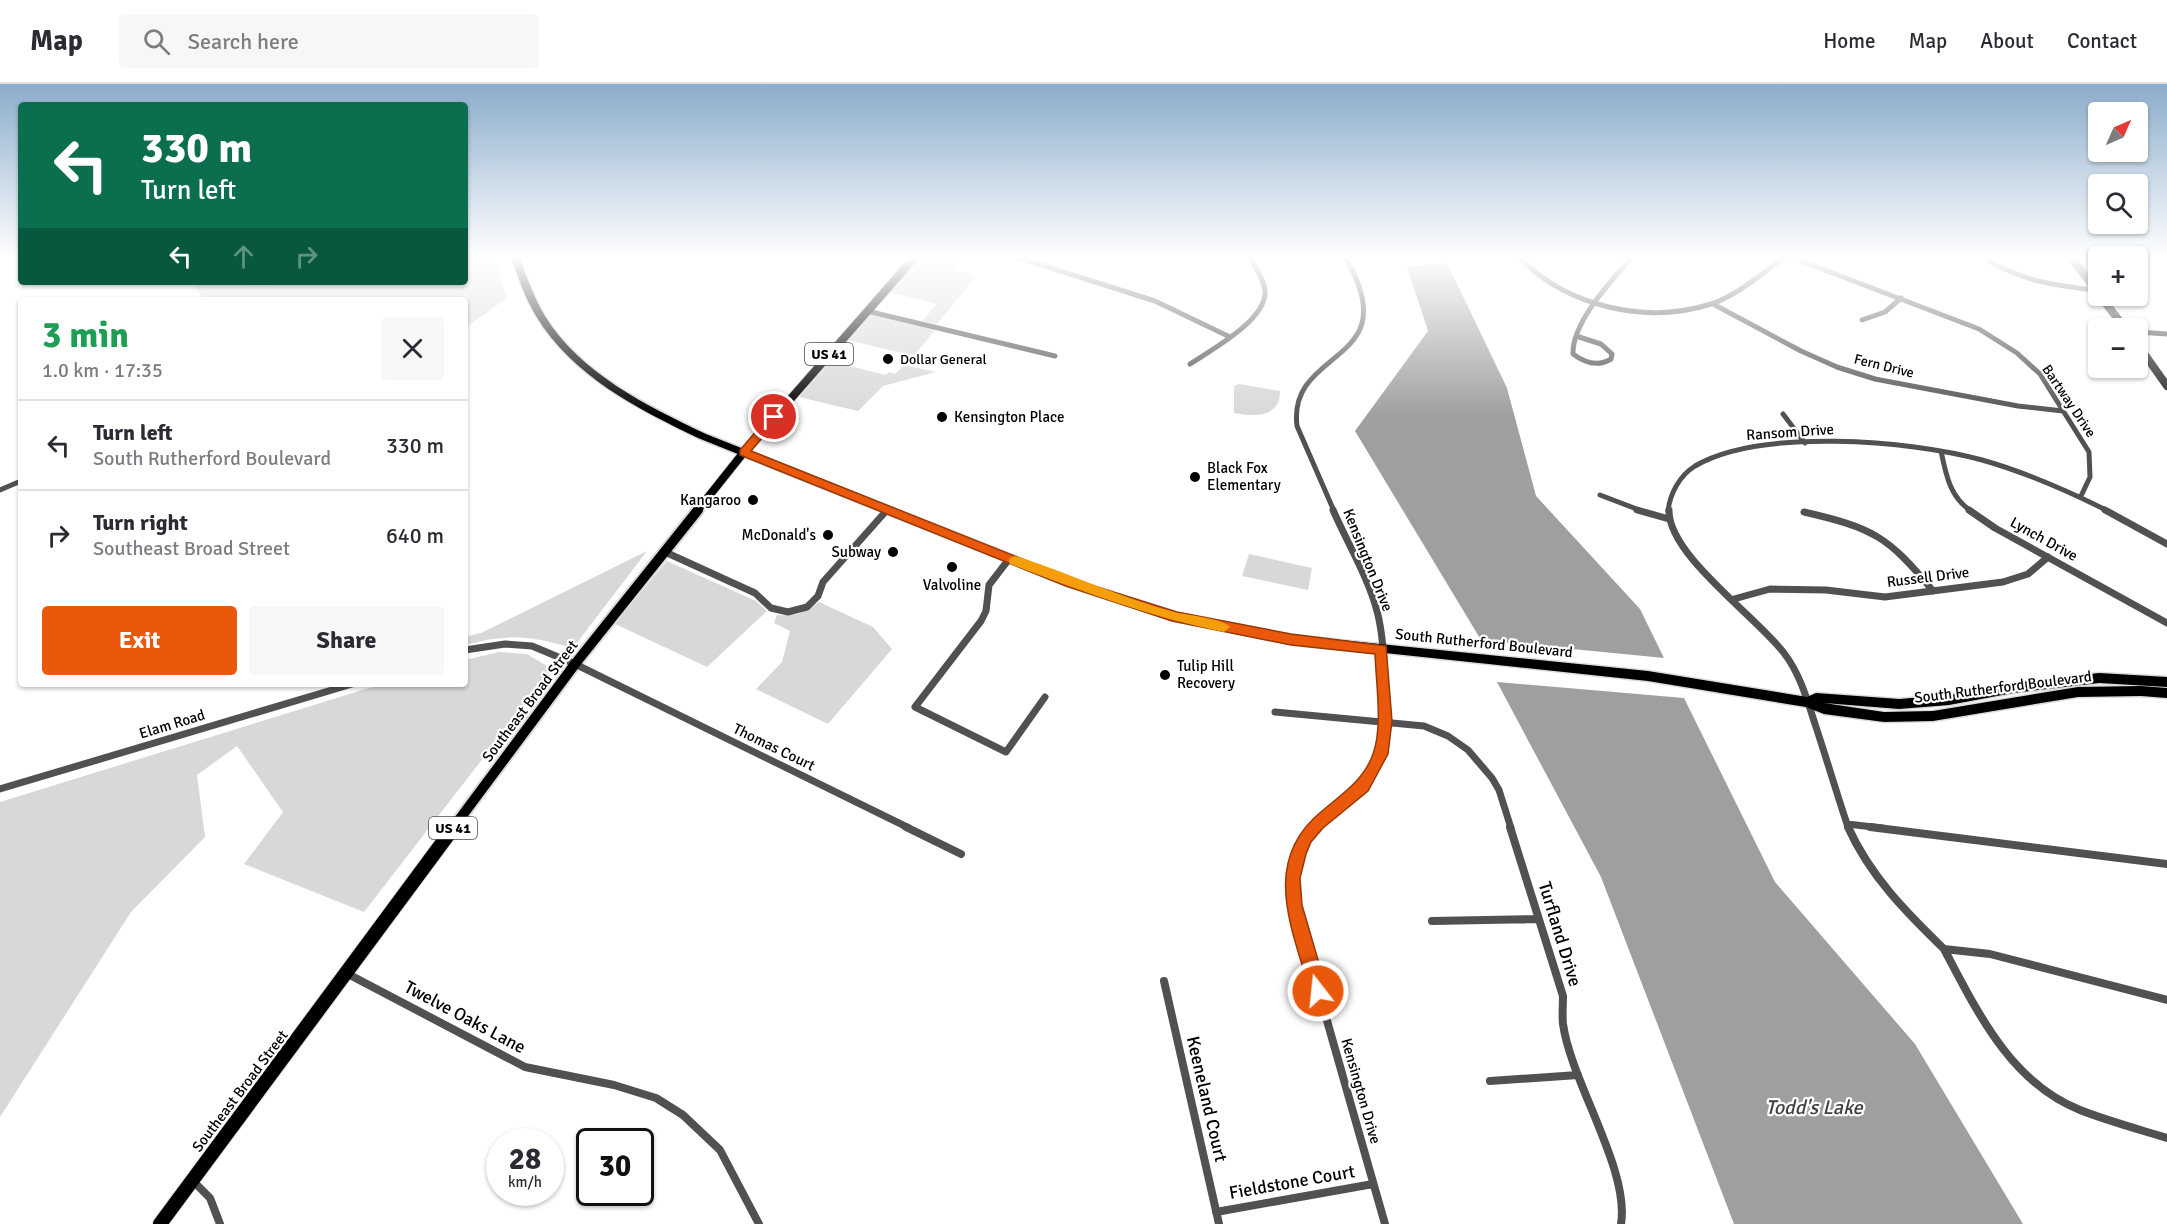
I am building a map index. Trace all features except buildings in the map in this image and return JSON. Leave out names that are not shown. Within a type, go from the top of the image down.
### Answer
[{"type":"highway","name":"South Rutherford Boulevard","points":[[538,310],[562,344],[581,363],[604,382],[660,417],[1009,559],[1071,583],[1176,617],[1291,639],[1648,676],[1808,702],[1824,709],[1884,717],[1933,716],[2078,692],[2167,693]]},
{"type":"highway","name":"South Rutherford Boulevard","points":[[1808,702],[1816,698],[1899,704],[1949,700],[2013,688],[2099,678],[2167,682]]},
{"type":"main road","name":"Southeast Broad Street","points":[[192,1180],[575,664],[744,452],[867,311]]},
{"type":"main road","points":[[2148,359],[2167,386]]},
{"type":"main road","name":"US 41","points":[[160,1224],[192,1180]]},
{"type":"street","points":[[1174,310],[1230,337]]},
{"type":"street","points":[[1190,364],[1230,337],[1258,314],[1259,310]]},
{"type":"street","name":"Kensington Drive","points":[[1363,310],[1361,330],[1357,337],[1306,386],[1296,404],[1296,414],[1297,426],[1377,611],[1385,721],[1381,754],[1363,786],[1317,824],[1306,837],[1298,854],[1292,878],[1294,905],[1385,1224]]},
{"type":"street","points":[[1576,336],[1604,346],[1612,354],[1611,359],[1598,364],[1577,358],[1571,347],[1576,336],[1591,310]]},
{"type":"street","points":[[1632,310],[1643,312],[1687,310]]},
{"type":"street","name":"Fern Drive","points":[[1725,310],[1801,351],[1875,379],[2018,406],[2063,411]]},
{"type":"street","points":[[1862,320],[1887,310]]},
{"type":"street","name":"Bartway Drive","points":[[1932,310],[1979,329],[2017,353],[2040,374],[2089,452],[2090,477],[2081,496]]},
{"type":"street","points":[[867,311],[1055,357]]},
{"type":"street","points":[[2148,333],[2167,334]]},
{"type":"street","points":[[1784,414],[1805,443]]},
{"type":"street","name":"Ransom Drive","points":[[1669,519],[1670,496],[1679,478],[1705,459],[1743,448],[1805,443],[1893,444],[1980,460],[2081,496],[2167,544]]},
{"type":"street","name":"Lynch Drive","points":[[1941,451],[1947,482],[1962,505],[1995,528],[2167,622]]},
{"type":"street","points":[[0,490],[18,482]]},
{"type":"street","points":[[1600,495],[1626,507],[1669,519],[1680,544],[1705,572],[1767,630],[1787,656],[1808,702],[1855,845],[1870,871],[1944,949],[1987,1029],[2010,1058],[2040,1086],[2078,1109],[2167,1138]]},
{"type":"street","points":[[665,552],[755,593],[771,608],[788,612],[807,607],[818,596],[823,582],[887,510]]},
{"type":"street","points":[[1804,512],[1847,523],[1880,537],[1905,557],[1933,591]]},
{"type":"street","name":"Russell Drive","points":[[1734,599],[1770,589],[1826,590],[1885,597],[2002,582],[2028,573],[2048,557]]},
{"type":"street","points":[[1009,559],[989,585],[986,611],[981,621],[915,707],[1006,752],[1045,698]]},
{"type":"street","points":[[468,650],[505,644],[532,646],[575,664]]},
{"type":"street","name":"Thomas Court","points":[[575,664],[961,854]]},
{"type":"street","name":"Elam Road","points":[[0,789],[342,687]]},
{"type":"street","name":"Turfland Drive","points":[[1275,712],[1424,726],[1441,731],[1477,756],[1489,771],[1499,790],[1563,996],[1563,1024],[1578,1075],[1613,1167],[1623,1212],[1621,1224]]},
{"type":"street","points":[[1847,824],[2167,864]]},
{"type":"street","points":[[1432,921],[1538,919]]},
{"type":"street","points":[[1944,949],[1990,954],[2167,1000]]},
{"type":"street","name":"Twelve Oaks Lane","points":[[346,973],[525,1067],[614,1085],[656,1098],[683,1115],[720,1150],[759,1224]]},
{"type":"street","name":"Keeneland Court","points":[[1164,981],[1219,1224]]},
{"type":"street","points":[[1490,1081],[1578,1075]]},
{"type":"street","points":[[192,1180],[210,1198],[220,1224]]},
{"type":"street","name":"Fieldstone Court","points":[[1216,1212],[1373,1184]]},
{"type":"shaded area","points":[[468,310],[490,310],[468,326]]},
{"type":"shaded area","points":[[932,310],[948,310],[937,324],[922,321]]},
{"type":"shaded area","points":[[870,314],[935,330],[914,356],[848,340]]},
{"type":"shaded area","points":[[830,361],[886,375],[889,372],[895,374],[904,365],[936,372],[883,386],[858,411],[799,397]]},
{"type":"shaded area","points":[[1239,384],[1280,391],[1279,400],[1271,411],[1265,414],[1234,413],[1234,386]]},
{"type":"shaded area","points":[[647,551],[573,648],[519,638],[494,639],[468,644],[468,636],[481,633]]},
{"type":"shaded area","points":[[1249,554],[1312,568],[1308,590],[1242,576]]},
{"type":"shaded area","points":[[667,561],[756,601],[767,611],[707,667],[615,624]]},
{"type":"shaded area","points":[[819,602],[873,627],[892,649],[828,724],[756,689],[782,662],[790,631],[774,623],[777,615],[800,613]]},
{"type":"shaded area","points":[[499,652],[527,654],[552,669],[364,912],[244,864],[283,812],[237,746],[197,775],[205,837],[131,912],[0,1117],[0,802],[372,687],[468,687],[468,659]]},
{"type":"water","points":[[1421,310],[1470,310],[1507,388],[1536,496],[1640,609],[1664,658],[1481,640],[1355,431],[1428,331]]},
{"type":"water","name":"Todd's Lake","points":[[1497,682],[1684,698],[1775,882],[1915,1044],[2023,1224],[1734,1224],[1601,877]]},
{"type":"slow traffic","points":[[1015,561],[1124,602],[1176,617],[1224,627]]},
{"type":"place","name":"Dollar General","points":[[888,359]]},
{"type":"place","name":"Kensington Place","points":[[942,417]]},
{"type":"place","name":"Black Fox Elementary","points":[[1195,477]]},
{"type":"place","name":"Kangaroo","points":[[753,500]]},
{"type":"place","name":"McDonald's","points":[[828,535]]},
{"type":"place","name":"Subway","points":[[893,552]]},
{"type":"place","name":"Valvoline","points":[[952,567]]},
{"type":"place","name":"Tulip Hill Recovery","points":[[1165,675]]},
{"type":"route","points":[[774,417],[744,452],[1071,583],[1176,617],[1291,639],[1381,650],[1385,721],[1381,754],[1363,786],[1317,824],[1306,837],[1298,854],[1292,878],[1294,905],[1318,991]]}]
